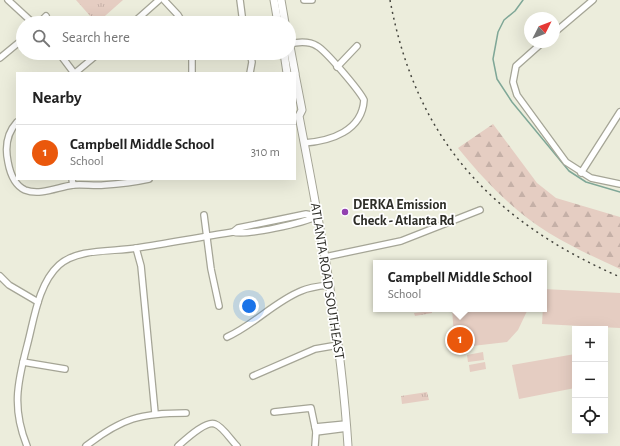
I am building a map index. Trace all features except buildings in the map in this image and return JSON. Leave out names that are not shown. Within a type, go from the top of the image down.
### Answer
[{"type":"main road","points":[[274,0],[277,16]]},
{"type":"main road","points":[[282,0],[284,16]]},
{"type":"main road","points":[[285,60],[288,72]]},
{"type":"main road","name":"ATLANTA ROAD SOUTHEAST","points":[[292,60],[295,72]]},
{"type":"main road","name":"ATLANTA ROAD SOUTHEAST","points":[[296,78],[302,110],[297,114],[318,216],[338,345],[343,382],[348,446]]},
{"type":"street","points":[[8,0],[26,16]]},
{"type":"street","points":[[141,16],[159,0]]},
{"type":"street","points":[[164,0],[179,16]]},
{"type":"street","points":[[240,0],[242,16]]},
{"type":"street","points":[[304,0],[312,0]]},
{"type":"street","points":[[560,27],[593,0]]},
{"type":"street","points":[[296,42],[308,43],[321,48],[364,100],[361,116],[334,139],[304,143]]},
{"type":"street","points":[[0,58],[16,45]]},
{"type":"street","points":[[337,67],[357,46]]},
{"type":"street","points":[[536,48],[516,66],[514,88],[566,162],[591,178],[620,184]]},
{"type":"street","points":[[64,60],[73,72]]},
{"type":"street","points":[[75,72],[90,60]]},
{"type":"street","points":[[192,60],[192,72]]},
{"type":"street","points":[[250,72],[252,60]]},
{"type":"street","points":[[581,173],[620,112]]},
{"type":"street","points":[[16,123],[12,128],[8,140],[7,158],[11,176],[20,187],[34,192],[73,182],[104,185],[141,180]]},
{"type":"street","points":[[15,192],[20,187]]},
{"type":"street","points":[[325,257],[401,241],[480,210]]},
{"type":"street","points":[[27,446],[19,424],[17,409],[23,362],[38,302],[48,277],[59,265],[71,257],[233,232],[238,228],[306,214],[318,216]]},
{"type":"street","points":[[204,215],[211,269],[219,306]]},
{"type":"street","points":[[136,248],[141,266],[155,413]]},
{"type":"street","points":[[0,276],[9,285],[38,302]]},
{"type":"street","points":[[227,337],[251,324],[286,299],[302,290],[329,285]]},
{"type":"street","points":[[253,376],[315,350],[338,345]]},
{"type":"street","points":[[23,362],[65,369]]},
{"type":"street","points":[[274,412],[311,408],[316,429],[315,446]]},
{"type":"street","points":[[86,446],[118,424],[141,415],[155,413],[186,413]]},
{"type":"street","points":[[178,446],[208,423],[213,423],[237,446]]},
{"type":"street","points":[[316,429],[346,426]]},
{"type":"green space","points":[[76,0],[123,0],[105,16],[90,16]]},
{"type":"green space","points":[[493,124],[537,183],[556,198],[620,217],[620,269],[566,243],[536,225],[500,195],[478,172],[458,148]]},
{"type":"green space","points":[[547,289],[620,293],[620,328],[608,327],[608,326],[542,324],[543,312],[547,312]]},
{"type":"green space","points":[[423,312],[432,312],[415,316],[414,313]]},
{"type":"green space","points":[[452,312],[527,312],[518,330],[507,342],[455,348]]},
{"type":"green space","points":[[483,352],[484,360],[468,362],[467,355]]},
{"type":"green space","points":[[572,355],[572,389],[519,399],[512,365]]},
{"type":"green space","points":[[485,362],[486,369],[470,372],[469,365]]},
{"type":"green space","points":[[427,392],[429,400],[402,404],[401,396]]},
{"type":"waterway","points":[[523,0],[515,11],[504,20],[498,32],[493,59],[497,79],[512,102],[569,171],[586,182],[620,192]]},
{"type":"railway","points":[[390,0],[402,50],[419,94],[440,134],[467,170],[498,202],[534,230],[574,255],[620,277]]},
{"type":"place","name":"DERKA Emission Check - Atlanta Rd","points":[[345,212]]},
{"type":"place","name":"Campbell Middle School","points":[[460,340]]}]
